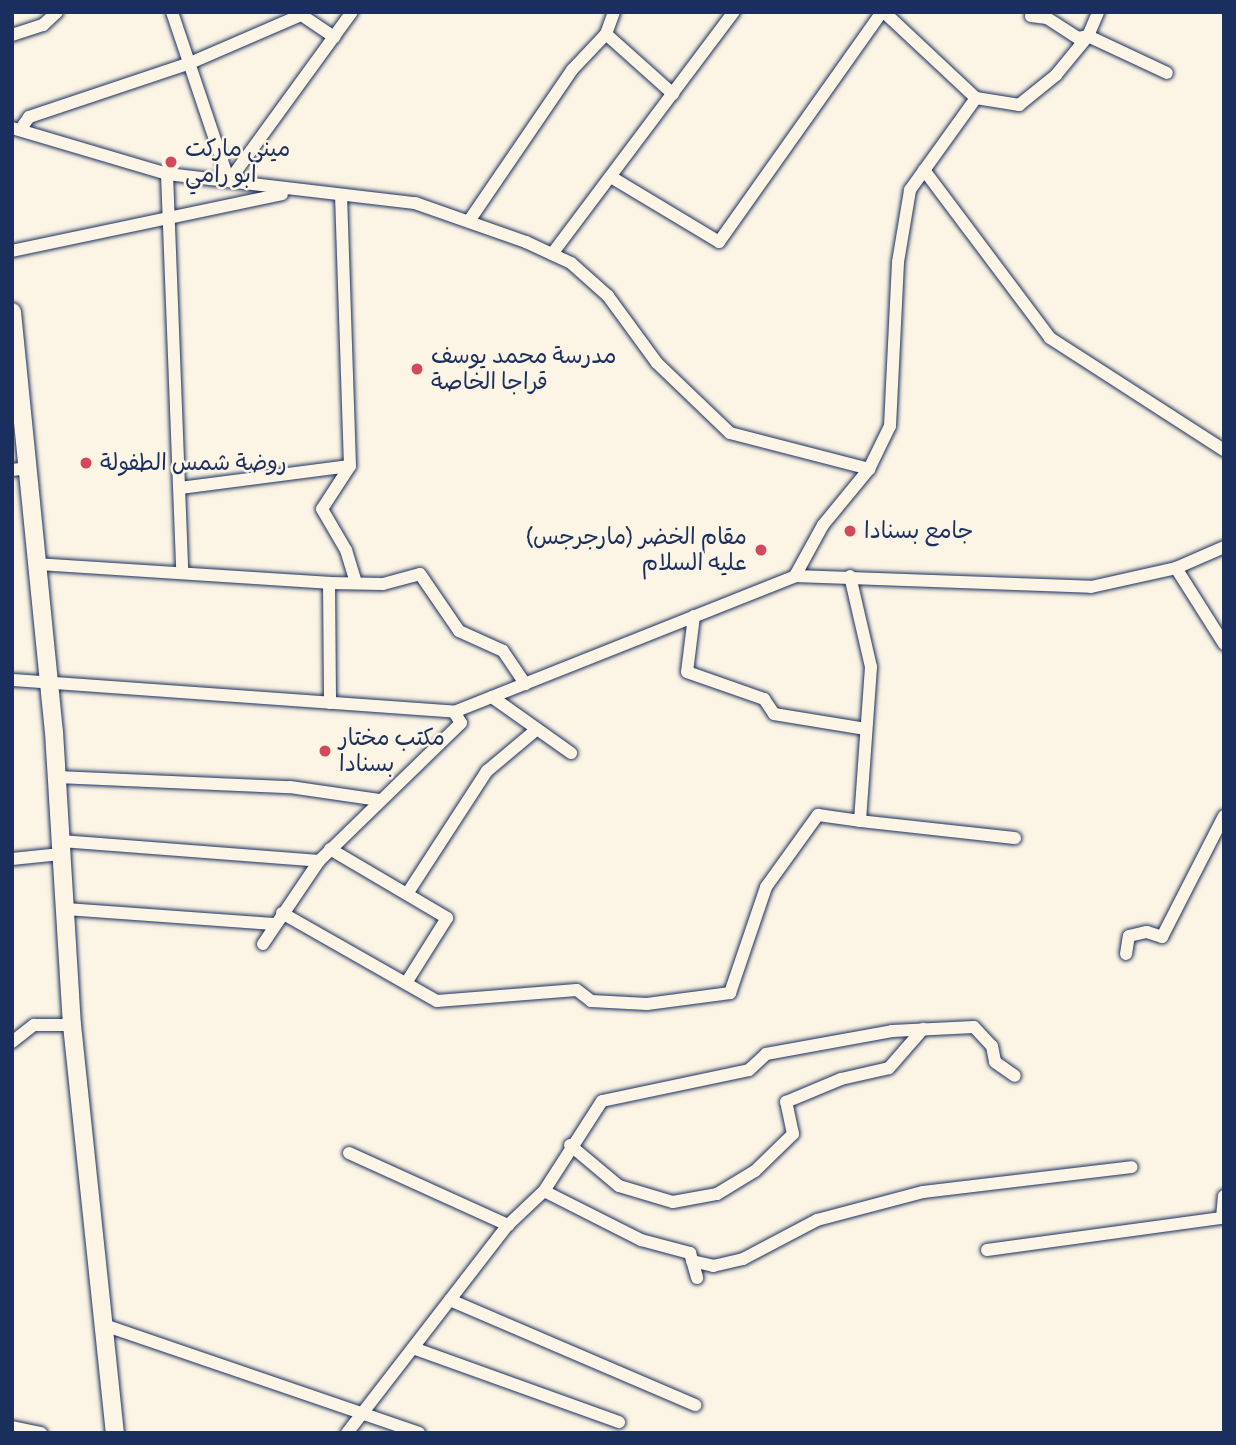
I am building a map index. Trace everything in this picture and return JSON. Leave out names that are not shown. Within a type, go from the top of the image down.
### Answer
[{"type":"street","points":[[12,35],[43,25],[57,12]]},
{"type":"street","points":[[172,12],[229,181]]},
{"type":"street","points":[[229,181],[352,12]]},
{"type":"street","points":[[469,221],[572,70],[606,34],[614,12]]},
{"type":"street","points":[[552,254],[734,12]]},
{"type":"street","points":[[611,177],[719,242],[883,12],[976,98],[1019,105],[1056,75],[1088,36],[1098,12]]},
{"type":"street","points":[[16,129],[29,117],[190,63],[299,13],[334,37]]},
{"type":"street","points":[[1031,16],[1047,18],[1078,38],[1088,36],[1167,72]]},
{"type":"street","points":[[606,34],[629,61],[673,94]]},
{"type":"street","points":[[795,576],[823,525],[869,469],[890,426],[898,262],[910,190],[976,98]]},
{"type":"street","points":[[16,129],[167,174],[415,203],[552,254],[608,296],[657,363],[730,433],[869,469]]},
{"type":"street","points":[[924,170],[1050,338],[1224,450]]},
{"type":"street","points":[[167,174],[182,573]]},
{"type":"street","points":[[12,251],[169,216],[299,191]]},
{"type":"street","points":[[341,196],[350,466],[322,509],[346,550],[356,583]]},
{"type":"street","points":[[12,312],[20,469],[37,564],[57,777],[72,1025],[116,1433]]},
{"type":"street","points":[[180,488],[350,466]]},
{"type":"street","points":[[12,680],[454,712],[795,576],[1091,587],[1176,568],[1224,547]]},
{"type":"street","points":[[37,564],[329,583],[356,583],[420,575],[459,631],[503,651],[525,684]]},
{"type":"street","points":[[1176,568],[1224,644]]},
{"type":"street","points":[[850,576],[871,667],[860,821]]},
{"type":"street","points":[[329,583],[330,703]]},
{"type":"street","points":[[694,616],[687,672],[764,699],[774,714],[866,729]]},
{"type":"street","points":[[492,697],[570,752]]},
{"type":"street","points":[[263,944],[319,861],[461,723],[454,712]]},
{"type":"street","points":[[407,894],[487,771],[537,729]]},
{"type":"street","points":[[57,777],[290,787],[379,800]]},
{"type":"street","points":[[282,913],[437,1000],[577,990],[591,1001],[647,1004],[730,993],[766,887],[818,815],[1015,838]]},
{"type":"street","points":[[1126,954],[1129,936],[1147,932],[1162,937],[1224,816]]},
{"type":"street","points":[[12,859],[61,847],[319,861]]},
{"type":"street","points":[[330,849],[447,918],[406,982]]},
{"type":"street","points":[[65,909],[274,924]]},
{"type":"street","points":[[12,1042],[34,1024],[72,1025]]},
{"type":"street","points":[[347,1433],[508,1225],[544,1191],[570,1145],[601,1101],[749,1070],[766,1054],[923,1029],[974,1027],[992,1046],[995,1062],[1015,1076]]},
{"type":"street","points":[[570,1145],[619,1186],[673,1202],[717,1194],[755,1171],[793,1134],[786,1102],[889,1068],[923,1029]]},
{"type":"street","points":[[349,1153],[508,1225]]},
{"type":"street","points":[[692,1261],[713,1266],[743,1259],[817,1220],[923,1192],[1132,1167]]},
{"type":"street","points":[[544,1191],[641,1240],[691,1253],[697,1278]]},
{"type":"street","points":[[987,1250],[1222,1218],[1224,1196]]},
{"type":"street","points":[[450,1300],[695,1405]]},
{"type":"street","points":[[104,1325],[419,1433]]},
{"type":"street","points":[[413,1348],[619,1422]]},
{"type":"street","points":[[12,1427],[41,1433]]},
{"type":"place","name":"ميني ماركت ابو رامي","points":[[171,162]]},
{"type":"place","name":"مدرسة محمد يوسف قراجا الخاصة","points":[[417,369]]},
{"type":"place","name":"روضة شمس الطفولة","points":[[86,463]]},
{"type":"place","name":"جامع بسنادا","points":[[850,531]]},
{"type":"place","name":"مقام الخضر (مارجرجس) عليه السلام","points":[[761,550]]},
{"type":"place","name":"مكتب مختار بسنادا","points":[[325,751]]}]
